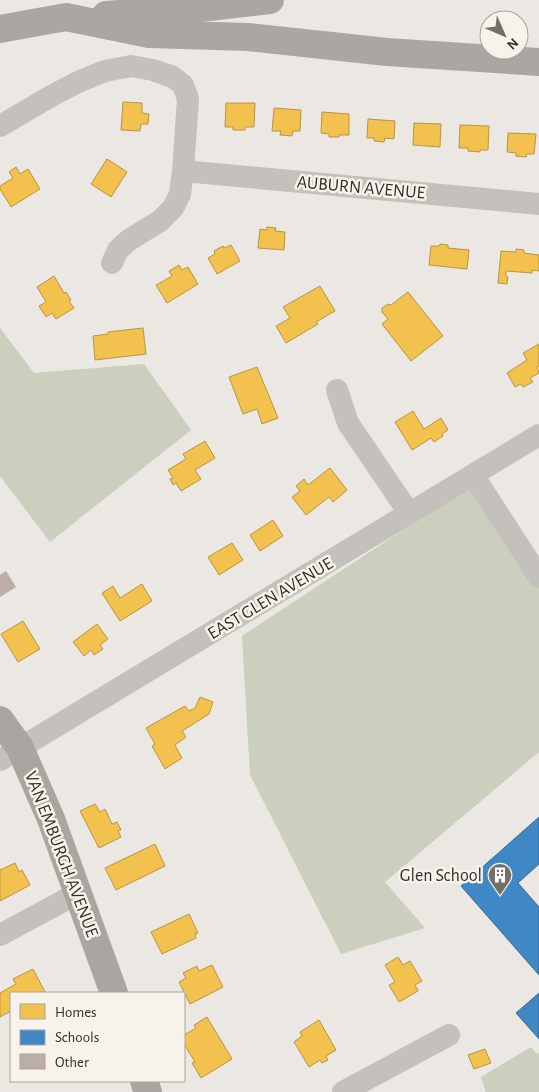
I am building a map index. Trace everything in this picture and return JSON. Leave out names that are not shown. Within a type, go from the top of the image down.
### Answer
[{"type":"highway","points":[[0,19],[168,11],[270,0]]},
{"type":"highway","points":[[0,30],[66,17],[149,34],[248,37],[387,52],[539,62]]},
{"type":"main road","name":"VAN EMBURGH AVENUE","points":[[0,720],[10,754],[51,819],[114,992]]},
{"type":"street","points":[[0,126],[78,82],[105,72],[130,66],[154,70],[174,77],[183,84],[188,99],[180,194],[173,208],[160,221],[129,240],[118,250],[112,263]]},
{"type":"street","name":"AUBURN AVENUE","points":[[183,171],[539,204]]},
{"type":"street","points":[[337,390],[348,423],[409,513]]},
{"type":"street","name":"EAST GLEN AVENUE","points":[[10,754],[539,435]]},
{"type":"street","points":[[473,475],[539,578]]},
{"type":"street","points":[[0,936],[78,893]]},
{"type":"street","points":[[343,1092],[450,1035]]},
{"type":"green space","points":[[0,328],[34,373],[144,364],[191,430],[50,542],[0,476]]},
{"type":"green space","points":[[476,482],[539,578],[539,752],[385,882],[425,928],[341,954],[250,775],[242,636]]},
{"type":"green space","points":[[531,1047],[537,1054],[539,1053],[539,1092],[486,1092],[481,1077]]},
{"type":"building: Homes","points":[[123,102],[142,103],[142,113],[149,114],[148,124],[141,124],[140,131],[121,130]]},
{"type":"building: Homes","points":[[226,103],[255,103],[254,127],[245,127],[245,130],[233,130],[233,127],[225,127]]},
{"type":"building: Homes","points":[[274,108],[301,110],[300,131],[293,131],[292,136],[280,135],[281,131],[272,131]]},
{"type":"building: Homes","points":[[322,112],[349,114],[349,135],[329,137],[329,134],[321,133]]},
{"type":"building: Homes","points":[[368,119],[395,121],[394,139],[385,138],[384,142],[374,141],[374,138],[367,138]]},
{"type":"building: Homes","points":[[414,123],[441,124],[440,147],[413,145]]},
{"type":"building: Homes","points":[[460,125],[489,126],[488,150],[480,150],[480,152],[468,151],[468,148],[459,148]]},
{"type":"building: Homes","points":[[508,133],[536,134],[534,154],[527,154],[526,157],[516,156],[516,153],[507,152]]},
{"type":"building: Homes","points":[[107,159],[127,172],[111,197],[91,184]]},
{"type":"building: Homes","points":[[16,167],[20,174],[28,169],[40,189],[11,207],[0,186],[13,178],[9,172]]},
{"type":"building: Homes","points":[[267,227],[276,228],[275,231],[285,232],[284,250],[258,248],[260,229],[267,230]]},
{"type":"building: Homes","points":[[440,244],[448,245],[448,248],[469,250],[467,269],[429,265],[431,246],[439,246]]},
{"type":"building: Homes","points":[[231,245],[240,261],[217,274],[208,258],[215,254],[214,251],[223,246],[224,248]]},
{"type":"building: Homes","points":[[516,249],[524,250],[524,253],[539,255],[539,271],[532,270],[532,273],[506,271],[506,276],[508,277],[507,284],[498,283],[501,251],[516,252]]},
{"type":"building: Homes","points":[[179,265],[182,270],[188,267],[198,284],[167,303],[156,285],[172,276],[169,271]]},
{"type":"building: Homes","points":[[54,276],[64,293],[66,292],[71,300],[69,301],[74,308],[56,319],[52,313],[46,317],[39,306],[46,302],[37,287]]},
{"type":"building: Homes","points":[[320,286],[335,311],[316,322],[318,324],[286,343],[276,326],[290,318],[283,307]]},
{"type":"building: Homes","points":[[408,292],[443,336],[411,361],[382,324],[388,319],[382,312],[382,308],[388,304],[391,305]]},
{"type":"building: Homes","points":[[143,328],[146,354],[95,360],[93,336],[108,334],[108,332]]},
{"type":"building: Homes","points":[[539,344],[539,366],[537,367],[539,373],[530,378],[533,382],[523,387],[521,384],[515,387],[507,373],[527,360],[523,353]]},
{"type":"building: Homes","points":[[257,367],[278,418],[262,424],[257,409],[243,414],[229,377]]},
{"type":"building: Homes","points":[[413,411],[424,429],[441,418],[448,430],[434,442],[431,438],[412,450],[395,422]]},
{"type":"building: Homes","points":[[205,441],[215,458],[195,470],[201,479],[181,491],[176,483],[173,485],[170,479],[173,478],[168,470],[186,459],[183,454]]},
{"type":"building: Homes","points":[[330,468],[347,490],[333,502],[329,497],[306,515],[292,497],[300,491],[296,486],[304,479],[308,485]]},
{"type":"building: Homes","points":[[273,520],[283,536],[260,551],[250,535]]},
{"type":"building: Homes","points":[[232,543],[243,560],[219,575],[208,557]]},
{"type":"building: Homes","points":[[142,584],[152,601],[120,621],[102,593],[113,586],[120,598]]},
{"type":"building: Homes","points":[[23,621],[40,649],[18,662],[1,634]]},
{"type":"building: Homes","points":[[97,624],[108,639],[100,645],[103,649],[94,655],[91,650],[84,656],[73,642]]},
{"type":"building: Homes","points":[[200,697],[213,702],[209,714],[182,731],[186,737],[175,745],[182,758],[165,769],[152,746],[155,744],[146,728],[185,706],[189,711],[195,708]]},
{"type":"building: Homes","points":[[95,804],[100,812],[105,809],[112,824],[117,822],[121,830],[118,831],[121,837],[99,848],[80,811]]},
{"type":"building: Homes","points":[[155,844],[165,866],[116,890],[105,868]]},
{"type":"building: Homes","points":[[15,863],[19,872],[22,870],[30,885],[0,901],[0,870]]},
{"type":"building: Homes","points":[[189,914],[198,933],[195,934],[196,938],[162,954],[151,932]]},
{"type":"building: Homes","points":[[398,957],[403,965],[410,961],[422,981],[415,985],[418,991],[399,1002],[389,985],[395,982],[385,965]]},
{"type":"building: Homes","points":[[212,965],[223,987],[190,1004],[179,982],[186,978],[183,973],[197,966],[199,971]]},
{"type":"building: Homes","points":[[33,969],[45,992],[10,992],[10,1012],[0,1017],[0,993],[16,984],[13,979]]},
{"type":"building: Homes","points":[[207,1017],[232,1059],[201,1078],[192,1063],[195,1062],[185,1046],[185,1034],[196,1028],[194,1025]]},
{"type":"building: Homes","points":[[319,1020],[336,1050],[326,1056],[328,1060],[322,1063],[320,1060],[309,1067],[294,1042],[302,1036],[300,1032]]},
{"type":"building: Homes","points":[[485,1049],[491,1063],[474,1069],[468,1055]]},
{"type":"building: Schools","name":"Glen School","points":[[539,817],[539,864],[518,883],[539,907],[539,975],[461,886]]},
{"type":"building: Schools","points":[[539,993],[539,1039],[516,1013]]},
{"type":"building: Other","points":[[6,571],[16,587],[0,597],[0,575]]},
{"type":"place","name":"Glen School","points":[[500,896]]}]
